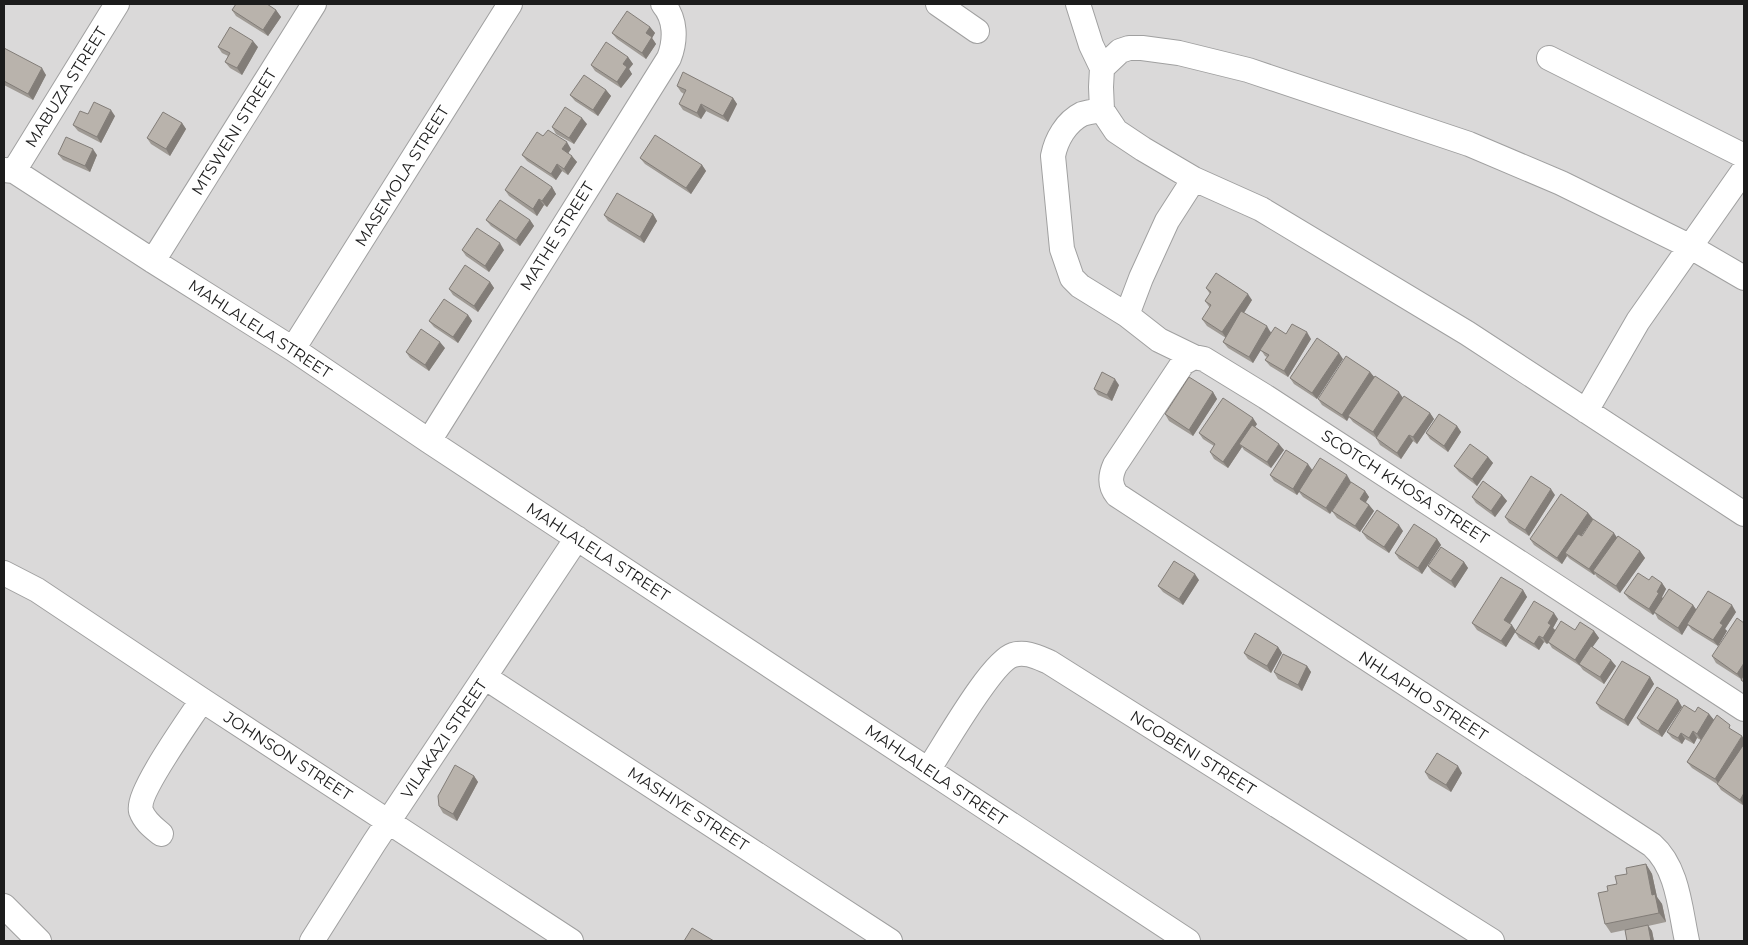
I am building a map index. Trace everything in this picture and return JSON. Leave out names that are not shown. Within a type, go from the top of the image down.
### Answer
[{"type":"street","name":"MABUZA STREET","points":[[9,170],[117,4]]},
{"type":"street","name":"MTSWENI STREET","points":[[153,261],[314,4]]},
{"type":"street","name":"MASEMOLA STREET","points":[[293,349],[510,4]]},
{"type":"street","name":"MATHE STREET","points":[[429,440],[665,64],[674,42],[669,12],[662,4]]},
{"type":"street","points":[[938,4],[977,31]]},
{"type":"street","points":[[1078,4],[1090,45],[1102,68],[1102,110],[1116,131],[1143,150],[1194,179],[1261,209],[1467,333],[1744,514]]},
{"type":"street","points":[[1102,68],[1120,51],[1128,48],[1142,48],[1180,53],[1248,70],[1468,144],[1561,183],[1689,246],[1744,278]]},
{"type":"street","points":[[1549,58],[1744,156]]},
{"type":"street","name":"SCOTCH KHOSA STREET","points":[[1102,110],[1083,114],[1070,124],[1056,143],[1053,156],[1062,249],[1072,278],[1080,286],[1128,315],[1159,340],[1204,360],[1266,397],[1744,709]]},
{"type":"street","name":"MAHLALELA STREET","points":[[9,170],[293,349],[1188,941]]},
{"type":"street","points":[[1586,411],[1638,321],[1744,170]]},
{"type":"street","points":[[1128,315],[1140,278],[1167,221],[1194,179]]},
{"type":"street","name":"NHLAPHO STREET","points":[[1194,357],[1183,363],[1115,465],[1112,475],[1112,486],[1117,495],[1652,845],[1661,854],[1671,872],[1686,941]]},
{"type":"street","name":"VILAKAZI STREET","points":[[312,941],[388,821],[486,678],[577,538]]},
{"type":"street","name":"JOHNSON STREET","points":[[4,573],[37,590],[571,941]]},
{"type":"street","name":"NGOBENI STREET","points":[[928,770],[997,666],[1011,656],[1024,653],[1050,662],[1492,941]]},
{"type":"street","name":"MASHIYE STREET","points":[[486,678],[890,941]]},
{"type":"street","points":[[161,834],[147,822],[141,810],[142,798],[150,780],[202,700]]},
{"type":"street","points":[[4,906],[38,941]]},
{"type":"shaded area","points":[[4,4],[1744,4],[1744,941],[4,941]]},
{"type":"building","points":[[236,4],[267,4],[276,10],[263,30],[232,10]]},
{"type":"building","points":[[627,11],[650,27],[646,33],[652,37],[642,53],[612,33]]},
{"type":"building","points":[[230,27],[253,41],[237,68],[225,62],[230,53],[218,47]]},
{"type":"building","points":[[606,42],[628,57],[623,64],[627,67],[617,82],[591,65]]},
{"type":"building","points":[[4,48],[42,68],[28,94],[4,81]]},
{"type":"building","points":[[683,72],[733,98],[723,116],[701,104],[697,113],[679,104],[686,90],[677,86]]},
{"type":"building","points":[[584,75],[606,90],[593,110],[570,95]]},
{"type":"building","points":[[94,102],[111,110],[97,137],[73,125],[80,111],[88,114]]},
{"type":"building","points":[[565,107],[582,118],[569,138],[552,127]]},
{"type":"building","points":[[163,112],[182,123],[166,149],[147,138]]},
{"type":"building","points":[[548,130],[567,142],[562,149],[572,156],[564,169],[557,164],[551,174],[522,155],[537,132],[543,136]]},
{"type":"building","points":[[655,135],[702,165],[686,188],[640,158]]},
{"type":"building","points":[[66,137],[93,149],[85,166],[58,154]]},
{"type":"building","points":[[521,166],[552,187],[542,201],[539,199],[533,209],[505,190]]},
{"type":"building","points":[[617,193],[653,214],[640,237],[604,215]]},
{"type":"building","points":[[500,200],[530,220],[516,240],[486,220]]},
{"type":"building","points":[[477,228],[500,243],[485,266],[462,250]]},
{"type":"building","points":[[465,265],[490,282],[474,306],[449,289]]},
{"type":"building","points":[[1216,273],[1248,294],[1222,332],[1202,319],[1211,305],[1205,301],[1211,292],[1206,288]]},
{"type":"building","points":[[444,299],[468,315],[453,337],[429,321]]},
{"type":"building","points":[[1241,311],[1267,326],[1249,357],[1223,342]]},
{"type":"building","points":[[1292,324],[1307,332],[1284,371],[1265,360],[1269,355],[1260,350],[1275,327],[1286,334]]},
{"type":"building","points":[[421,329],[440,342],[425,365],[406,352]]},
{"type":"building","points":[[1317,338],[1339,353],[1312,393],[1290,378]]},
{"type":"building","points":[[1346,356],[1370,372],[1342,415],[1318,399]]},
{"type":"building","points":[[1102,372],[1115,379],[1107,395],[1094,389]]},
{"type":"building","points":[[1375,376],[1399,392],[1373,432],[1348,416]]},
{"type":"building","points":[[1189,377],[1213,392],[1189,430],[1165,414]]},
{"type":"building","points":[[1404,396],[1430,413],[1413,437],[1409,435],[1397,453],[1376,438]]},
{"type":"building","points":[[1223,398],[1253,418],[1223,462],[1210,452],[1215,444],[1199,433]]},
{"type":"building","points":[[1439,414],[1457,426],[1444,446],[1426,433]]},
{"type":"building","points":[[1252,425],[1279,444],[1267,462],[1239,444]]},
{"type":"building","points":[[1470,444],[1488,457],[1472,479],[1454,466]]},
{"type":"building","points":[[1286,450],[1308,464],[1293,489],[1270,475]]},
{"type":"building","points":[[1320,458],[1347,475],[1326,508],[1299,491]]},
{"type":"building","points":[[1531,476],[1551,489],[1525,530],[1505,517]]},
{"type":"building","points":[[1483,481],[1502,495],[1491,511],[1472,497]]},
{"type":"building","points":[[1351,482],[1365,491],[1360,499],[1369,505],[1355,526],[1332,511]]},
{"type":"building","points":[[1561,494],[1588,513],[1557,558],[1530,539]]},
{"type":"building","points":[[1377,510],[1399,525],[1384,547],[1362,532]]},
{"type":"building","points":[[1593,519],[1614,533],[1589,569],[1565,553],[1578,534],[1582,536]]},
{"type":"building","points":[[1414,524],[1437,539],[1418,568],[1395,553]]},
{"type":"building","points":[[1618,536],[1640,551],[1616,586],[1593,571]]},
{"type":"building","points":[[1441,547],[1464,562],[1451,581],[1428,566]]},
{"type":"building","points":[[1174,561],[1195,574],[1179,599],[1158,586]]},
{"type":"building","points":[[1638,573],[1649,580],[1652,576],[1662,583],[1657,592],[1659,593],[1649,609],[1624,593]]},
{"type":"building","points":[[1501,577],[1523,590],[1504,620],[1512,625],[1501,641],[1472,623]]},
{"type":"building","points":[[1669,589],[1693,605],[1678,628],[1654,612]]},
{"type":"building","points":[[1708,591],[1732,605],[1720,623],[1723,625],[1713,640],[1687,624]]},
{"type":"building","points":[[1534,601],[1554,613],[1548,623],[1551,625],[1543,638],[1539,636],[1534,644],[1515,632]]},
{"type":"building","points":[[1737,618],[1744,623],[1744,663],[1737,674],[1712,656]]},
{"type":"building","points":[[1561,621],[1575,630],[1580,622],[1594,631],[1575,660],[1548,642]]},
{"type":"building","points":[[1255,633],[1278,647],[1267,666],[1244,653]]},
{"type":"building","points":[[1591,646],[1611,660],[1600,677],[1579,664]]},
{"type":"building","points":[[1283,654],[1307,666],[1298,685],[1274,672]]},
{"type":"building","points":[[1622,661],[1650,677],[1624,720],[1596,703]]},
{"type":"building","points":[[1657,687],[1678,700],[1658,731],[1637,718]]},
{"type":"building","points":[[1684,705],[1695,712],[1698,707],[1709,714],[1697,734],[1693,731],[1689,738],[1681,733],[1678,738],[1667,732]]},
{"type":"building","points":[[1717,715],[1730,725],[1729,728],[1742,736],[1715,779],[1687,762]]},
{"type":"building","points":[[1744,744],[1744,793],[1740,800],[1717,784]]},
{"type":"building","points":[[1437,753],[1458,766],[1446,785],[1425,772]]},
{"type":"building","points":[[455,765],[474,776],[453,814],[439,806],[438,796]]},
{"type":"building","points":[[1646,864],[1652,895],[1655,894],[1659,913],[1605,924],[1598,893],[1608,891],[1607,886],[1617,884],[1615,876],[1627,874],[1626,868]]},
{"type":"building","points":[[1648,925],[1651,941],[1627,941],[1625,930]]},
{"type":"building","points":[[692,928],[714,941],[684,941]]}]
